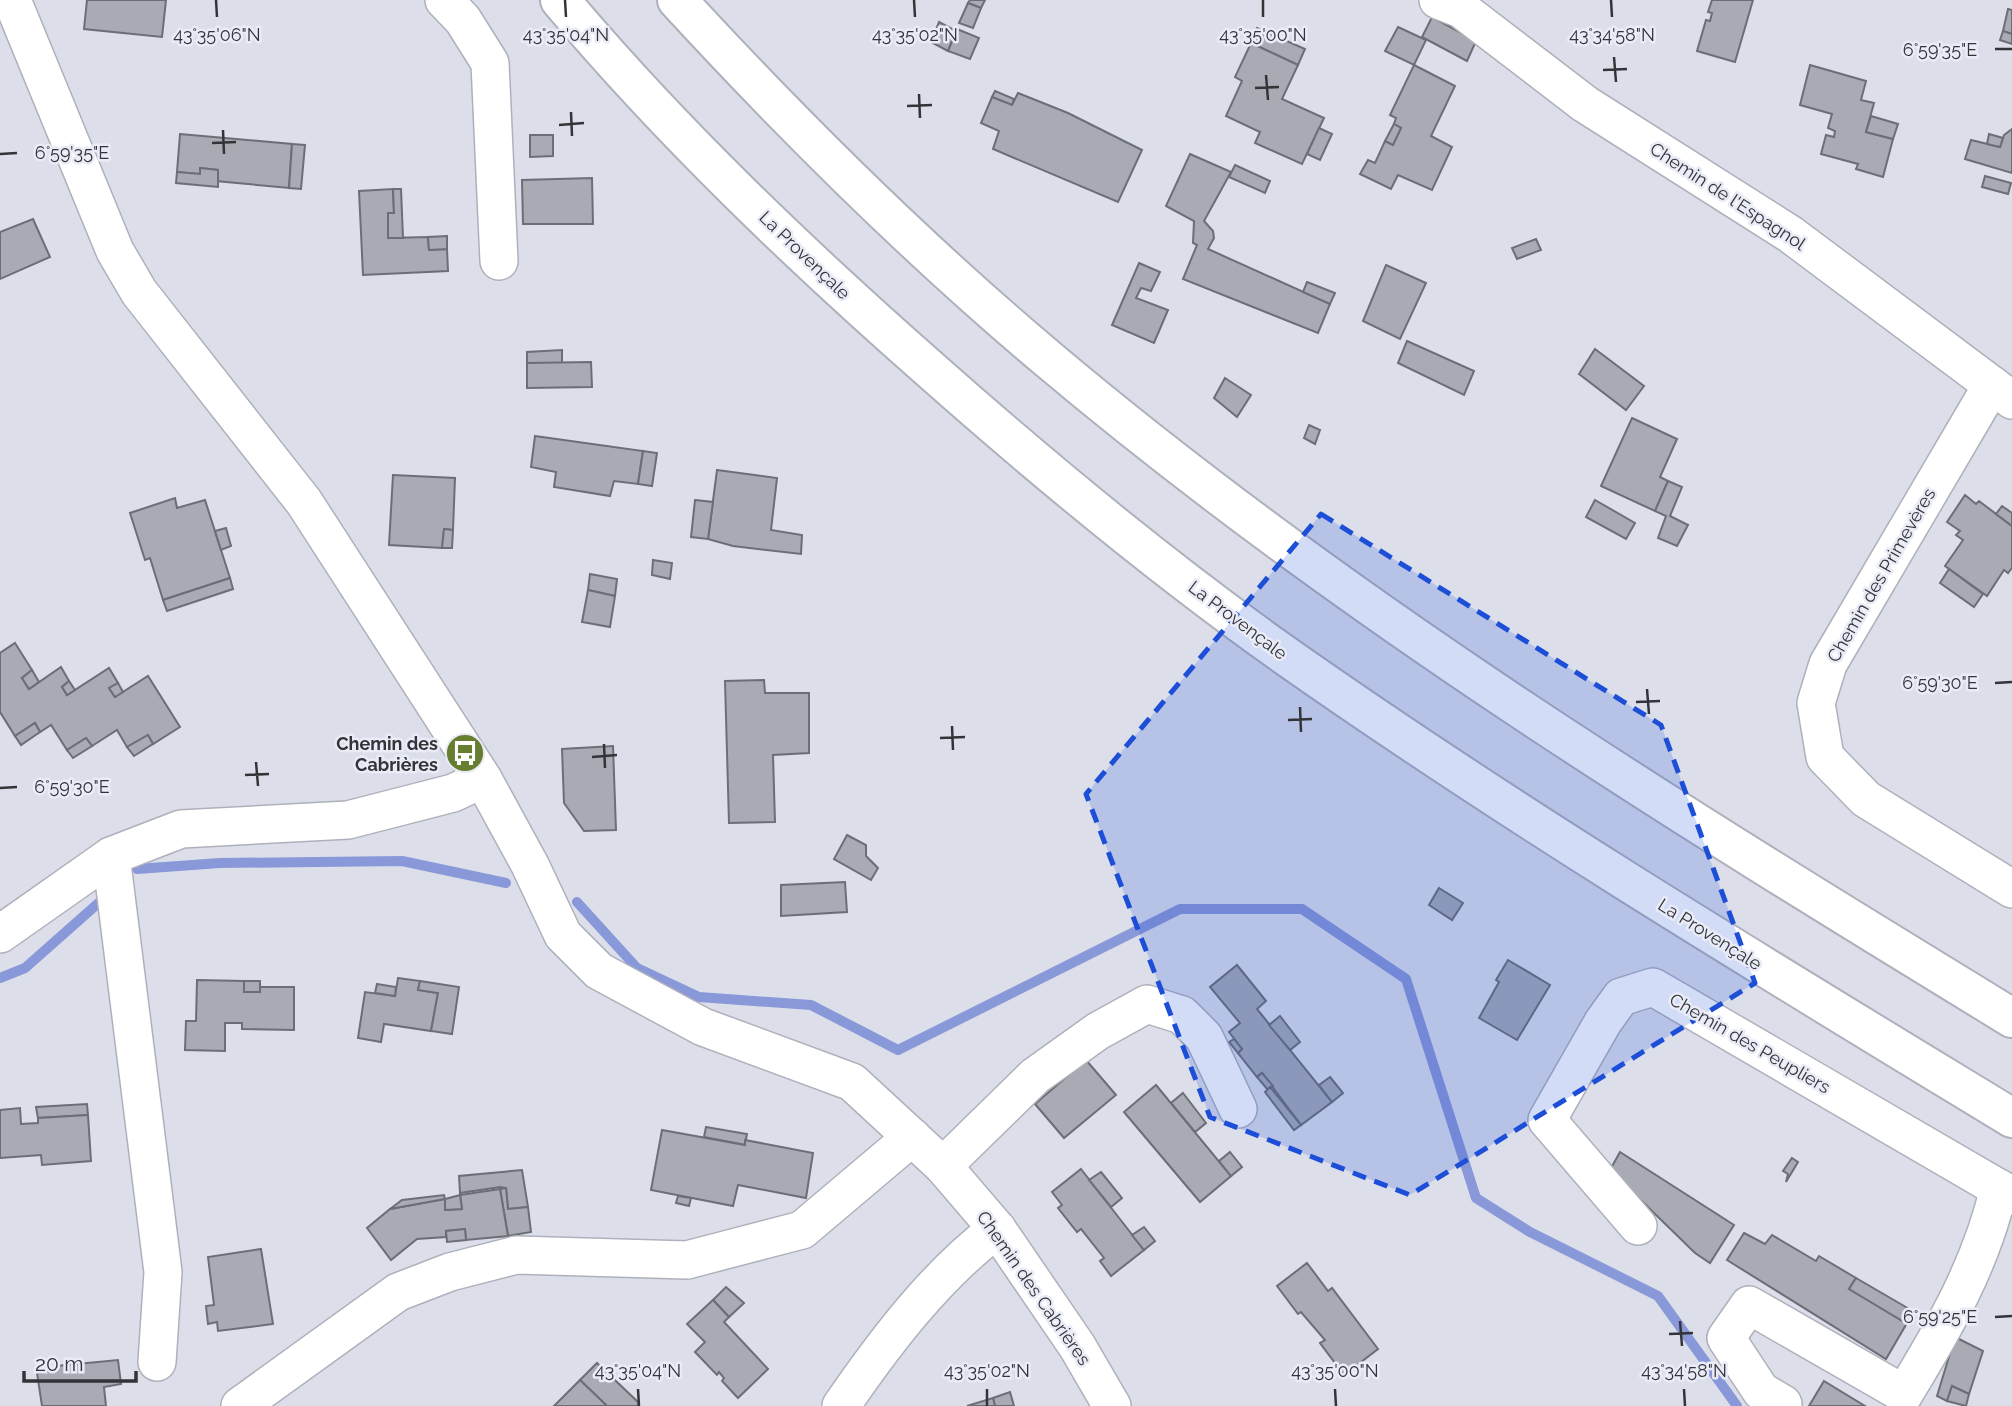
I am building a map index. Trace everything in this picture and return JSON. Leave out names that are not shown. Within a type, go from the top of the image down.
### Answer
[{"type":"highway","name":"La Provençale","points":[[560,0],[698,151],[856,305],[993,426],[1125,534],[1282,653],[1464,778],[1678,915],[2012,1118]]},
{"type":"highway","points":[[677,0],[761,91],[886,212],[1045,357],[1169,457],[1305,560],[1498,696],[1713,835],[2012,1018]]},
{"type":"street","name":"Chemin des Cabrières","points":[[12,0],[115,251],[139,292],[304,502],[483,779],[530,865],[563,935],[599,971],[703,1027],[852,1082],[943,1166],[997,1229],[1077,1346],[1112,1406]]},
{"type":"street","points":[[444,0],[463,20],[490,63],[499,261]]},
{"type":"street","name":"Chemin de l'Espagnol","points":[[1438,0],[1461,9],[1584,104],[1790,234],[2002,393]]},
{"type":"street","name":"Chemin des Primevères","points":[[2002,393],[1828,664],[1816,703],[1825,757],[1866,799],[2012,889]]},
{"type":"street","points":[[0,934],[111,856],[181,829],[348,820],[453,793],[483,779]]},
{"type":"street","points":[[111,856],[163,1272],[157,1362]]},
{"type":"street","name":"Chemin des Peupliers","points":[[1638,1226],[1547,1120],[1603,1022],[1621,998],[1653,987],[2006,1192]]},
{"type":"street","points":[[943,1166],[1035,1076],[1098,1031],[1147,1004],[1182,1015],[1204,1037],[1238,1109]]},
{"type":"street","points":[[240,1406],[398,1292],[450,1272],[516,1255],[687,1260],[802,1230],[912,1137]]},
{"type":"street","points":[[1783,1404],[1761,1391],[1726,1338],[1749,1305],[1905,1394],[1957,1307],[2006,1192]]},
{"type":"street","points":[[841,1406],[933,1286],[968,1251],[997,1229]]},
{"type":"highlighted area","points":[[1321,514],[1661,725],[1755,983],[1410,1195],[1210,1117],[1086,794]]},
{"type":"building","points":[[87,0],[166,0],[162,37],[84,29]]},
{"type":"building","points":[[970,0],[985,0],[981,8],[968,3]]},
{"type":"building","points":[[1712,0],[1753,0],[1735,62],[1697,51],[1706,20],[1710,21],[1712,13],[1708,12]]},
{"type":"building","points":[[968,3],[981,8],[973,28],[959,23]]},
{"type":"building","points":[[2008,9],[2012,10],[2012,34],[2003,31]]},
{"type":"building","points":[[1432,17],[1476,41],[1467,61],[1422,37]]},
{"type":"building","points":[[939,22],[956,31],[948,51],[931,42]]},
{"type":"building","points":[[1398,27],[1426,40],[1414,65],[1385,51]]},
{"type":"building","points":[[1257,28],[1305,49],[1298,65],[1251,43]]},
{"type":"building","points":[[957,29],[979,38],[970,59],[948,51]]},
{"type":"building","points":[[2003,31],[2012,34],[2012,44],[2000,40]]},
{"type":"building","points":[[1251,43],[1298,65],[1282,99],[1324,118],[1302,164],[1255,143],[1260,132],[1226,116],[1242,81],[1235,77]]},
{"type":"building","points":[[1414,65],[1455,86],[1431,136],[1452,147],[1432,190],[1398,175],[1391,189],[1360,174],[1368,160],[1375,163],[1385,141],[1393,145],[1401,128],[1394,124],[1396,118],[1390,115]]},
{"type":"building","points":[[1810,65],[1866,81],[1861,100],[1874,103],[1866,132],[1893,139],[1883,177],[1856,169],[1858,164],[1821,154],[1826,135],[1834,137],[1835,131],[1828,128],[1832,114],[1800,105]]},
{"type":"building","points":[[995,91],[1014,99],[1012,105],[992,97]]},
{"type":"building","points":[[1018,93],[1068,113],[1142,150],[1118,202],[993,149],[999,131],[981,123],[992,97],[1012,105]]},
{"type":"building","points":[[1871,116],[1898,124],[1893,139],[1866,132]]},
{"type":"building","points":[[1394,124],[1401,128],[1393,145],[1385,141]]},
{"type":"building","points":[[1319,128],[1332,134],[1320,160],[1307,154]]},
{"type":"building","points":[[2012,129],[2012,173],[1965,159],[1971,140],[2000,147],[2004,135]]},
{"type":"building","points":[[180,134],[292,144],[289,188],[216,181],[218,170],[200,168],[200,174],[177,172]]},
{"type":"building","points":[[1989,134],[2003,138],[2000,147],[1987,144]]},
{"type":"building","points":[[530,135],[553,135],[553,156],[530,157]]},
{"type":"building","points":[[292,144],[305,145],[301,189],[289,188]]},
{"type":"building","points":[[1190,154],[1231,172],[1204,221],[1213,231],[1214,238],[1208,249],[1330,304],[1318,333],[1183,279],[1197,245],[1193,243],[1194,221],[1166,206]]},
{"type":"building","points":[[1235,165],[1270,181],[1265,193],[1229,177]]},
{"type":"building","points":[[200,168],[218,170],[218,187],[176,183],[177,172],[200,174]]},
{"type":"building","points":[[1985,176],[2011,183],[2008,194],[1982,187]]},
{"type":"building","points":[[592,178],[593,224],[523,224],[522,180]]},
{"type":"building","points":[[393,189],[394,213],[388,213],[388,238],[428,237],[429,250],[447,249],[448,271],[363,275],[359,191]]},
{"type":"building","points":[[393,189],[401,189],[403,238],[388,238],[388,213],[394,213]]},
{"type":"building","points":[[33,219],[50,257],[0,279],[0,232]]},
{"type":"building","points":[[447,236],[447,249],[429,250],[428,237]]},
{"type":"building","points":[[1536,239],[1541,250],[1517,259],[1512,248]]},
{"type":"building","points":[[1139,263],[1160,272],[1151,291],[1141,288],[1136,298],[1168,310],[1154,343],[1112,325]]},
{"type":"building","points":[[1386,265],[1426,283],[1400,339],[1363,321]]},
{"type":"building","points":[[1307,282],[1335,293],[1330,304],[1303,292]]},
{"type":"building","points":[[1407,341],[1474,371],[1464,395],[1398,363]]},
{"type":"building","points":[[1595,349],[1644,386],[1626,410],[1579,374]]},
{"type":"building","points":[[562,350],[562,363],[527,363],[527,352]]},
{"type":"building","points":[[591,362],[592,387],[527,388],[527,363]]},
{"type":"building","points":[[1225,378],[1251,395],[1237,417],[1214,398]]},
{"type":"building","points":[[1632,418],[1677,439],[1660,477],[1668,481],[1655,511],[1601,486]]},
{"type":"building","points":[[1309,425],[1320,430],[1315,444],[1304,438]]},
{"type":"building","points":[[535,436],[643,451],[638,484],[614,481],[610,496],[554,487],[556,472],[531,467]]},
{"type":"building","points":[[643,451],[657,453],[652,486],[638,484]]},
{"type":"building","points":[[717,470],[777,478],[771,530],[802,535],[801,554],[733,546],[708,539]]},
{"type":"building","points":[[393,475],[455,478],[453,530],[444,529],[442,548],[389,545]]},
{"type":"building","points":[[1668,481],[1682,487],[1670,516],[1688,525],[1677,546],[1658,538],[1666,516],[1655,511]]},
{"type":"building","points":[[1965,495],[1976,504],[1979,501],[2012,526],[2012,568],[2008,573],[2004,570],[1987,596],[1945,566],[1963,540],[1956,535],[1960,531],[1947,522]]},
{"type":"building","points":[[175,498],[177,508],[205,500],[230,578],[163,600],[150,558],[145,560],[130,513]]},
{"type":"building","points":[[695,500],[713,502],[708,539],[691,537]]},
{"type":"building","points":[[1595,500],[1635,523],[1626,539],[1586,517]]},
{"type":"building","points":[[2002,506],[2012,513],[2012,526],[1996,514]]},
{"type":"building","points":[[226,528],[231,546],[221,550],[215,531]]},
{"type":"building","points":[[444,529],[453,530],[452,548],[442,548]]},
{"type":"building","points":[[653,560],[672,563],[670,579],[652,575]]},
{"type":"building","points":[[1949,569],[1983,594],[1974,607],[1940,583]]},
{"type":"building","points":[[590,574],[617,579],[615,596],[588,590]]},
{"type":"building","points":[[230,578],[233,589],[167,611],[163,600]]},
{"type":"building","points":[[588,590],[615,596],[610,627],[582,622]]},
{"type":"building","points":[[15,643],[32,670],[22,678],[29,689],[61,667],[69,681],[62,687],[67,695],[109,668],[118,683],[109,688],[115,697],[148,676],[180,727],[153,744],[148,735],[127,747],[117,730],[92,746],[86,738],[67,750],[51,725],[40,732],[35,723],[15,736],[0,712],[0,653]]},
{"type":"building","points":[[32,670],[39,682],[29,689],[22,678]]},
{"type":"building","points":[[764,680],[765,693],[809,693],[809,753],[773,755],[775,822],[729,823],[725,681]]},
{"type":"building","points":[[69,681],[75,690],[67,695],[62,687]]},
{"type":"building","points":[[118,683],[123,692],[115,697],[109,688]]},
{"type":"building","points":[[35,723],[40,732],[21,745],[15,736]]},
{"type":"building","points":[[148,735],[153,744],[134,756],[127,747]]},
{"type":"building","points":[[86,738],[92,746],[73,758],[67,750]]},
{"type":"building","points":[[613,746],[616,830],[584,831],[564,803],[562,749]]},
{"type":"building","points":[[847,835],[866,845],[866,856],[878,868],[871,880],[834,859]]},
{"type":"building","points":[[845,882],[847,912],[781,916],[781,885]]},
{"type":"building","points":[[1439,888],[1463,903],[1452,920],[1429,905]]},
{"type":"building","points":[[1508,960],[1550,985],[1517,1040],[1479,1018]]},
{"type":"building","points":[[1237,965],[1266,1001],[1257,1009],[1332,1102],[1301,1125],[1262,1073],[1257,1077],[1238,1053],[1242,1049],[1229,1032],[1240,1023],[1210,987]]},
{"type":"building","points":[[398,978],[420,981],[418,990],[438,993],[431,1031],[384,1024],[381,1042],[358,1038],[365,992],[395,996]]},
{"type":"building","points":[[197,980],[244,981],[244,992],[260,992],[259,987],[294,987],[294,1030],[242,1029],[242,1023],[225,1023],[225,1051],[185,1050],[186,1021],[196,1021]]},
{"type":"building","points":[[244,981],[260,981],[260,992],[244,992]]},
{"type":"building","points":[[420,981],[459,987],[452,1034],[431,1031],[438,993],[418,990]]},
{"type":"building","points":[[377,984],[396,987],[395,996],[375,993]]},
{"type":"building","points":[[1280,1016],[1300,1042],[1290,1050],[1269,1025]]},
{"type":"building","points":[[1234,1039],[1242,1049],[1238,1053],[1229,1042]]},
{"type":"building","points":[[1086,1060],[1116,1095],[1064,1138],[1035,1104]]},
{"type":"building","points":[[1262,1073],[1273,1086],[1268,1090],[1257,1077]]},
{"type":"building","points":[[1330,1077],[1343,1093],[1332,1102],[1319,1085]]},
{"type":"building","points":[[1156,1085],[1231,1176],[1200,1202],[1124,1112]]},
{"type":"building","points":[[1270,1087],[1301,1125],[1294,1130],[1265,1092]]},
{"type":"building","points":[[1183,1093],[1206,1123],[1195,1132],[1171,1103]]},
{"type":"building","points":[[87,1104],[88,1115],[38,1118],[36,1107]]},
{"type":"building","points":[[20,1108],[21,1124],[38,1123],[38,1118],[88,1115],[91,1161],[42,1165],[41,1155],[0,1158],[0,1110]]},
{"type":"building","points":[[706,1127],[747,1134],[745,1145],[704,1137]]},
{"type":"building","points":[[662,1130],[745,1145],[745,1140],[813,1153],[806,1198],[738,1185],[733,1206],[651,1190]]},
{"type":"building","points":[[1230,1152],[1242,1167],[1231,1176],[1219,1161]]},
{"type":"building","points":[[1620,1152],[1734,1225],[1710,1263],[1695,1253],[1610,1170]]},
{"type":"building","points":[[1792,1158],[1798,1162],[1786,1182],[1788,1174],[1783,1171]]},
{"type":"building","points":[[1081,1169],[1144,1250],[1111,1276],[1100,1261],[1104,1258],[1081,1229],[1077,1232],[1058,1208],[1062,1205],[1052,1192]]},
{"type":"building","points":[[522,1170],[528,1207],[508,1209],[506,1188],[460,1193],[459,1176]]},
{"type":"building","points":[[1101,1172],[1122,1198],[1111,1207],[1089,1180]]},
{"type":"building","points":[[506,1188],[508,1209],[528,1207],[531,1232],[508,1236],[500,1189]]},
{"type":"building","points":[[500,1189],[508,1236],[466,1240],[465,1229],[446,1231],[446,1237],[417,1239],[391,1260],[367,1228],[390,1209],[445,1199],[445,1210],[462,1209],[460,1195]]},
{"type":"building","points":[[444,1195],[445,1199],[390,1209],[402,1200]]},
{"type":"building","points":[[460,1195],[462,1209],[445,1210],[445,1199]]},
{"type":"building","points":[[678,1196],[691,1198],[689,1206],[676,1203]]},
{"type":"building","points":[[1144,1227],[1155,1241],[1144,1250],[1132,1235]]},
{"type":"building","points":[[465,1229],[466,1240],[447,1242],[446,1231]]},
{"type":"building","points":[[1744,1233],[1765,1244],[1772,1235],[1816,1261],[1819,1256],[1856,1278],[1849,1289],[1907,1323],[1886,1359],[1727,1260]]},
{"type":"building","points":[[261,1249],[273,1324],[218,1331],[217,1322],[208,1324],[206,1306],[214,1305],[208,1257]]},
{"type":"building","points":[[1307,1263],[1328,1291],[1332,1288],[1378,1349],[1344,1375],[1320,1343],[1325,1340],[1301,1312],[1298,1314],[1277,1286]]},
{"type":"building","points":[[1856,1278],[1911,1310],[1904,1322],[1849,1289]]},
{"type":"building","points":[[726,1287],[744,1303],[729,1317],[713,1300]]},
{"type":"building","points":[[713,1300],[729,1317],[724,1322],[768,1369],[738,1398],[722,1381],[724,1378],[719,1372],[717,1375],[695,1352],[705,1342],[687,1324]]},
{"type":"building","points":[[1955,1337],[1983,1351],[1969,1394],[1952,1386],[1947,1401],[1937,1396]]},
{"type":"building","points":[[118,1360],[121,1384],[104,1387],[106,1406],[42,1406],[37,1373],[56,1371],[56,1366]]},
{"type":"building","points":[[597,1363],[639,1403],[637,1406],[607,1406],[580,1380]]},
{"type":"building","points":[[580,1380],[607,1406],[554,1406]]},
{"type":"building","points":[[1824,1381],[1865,1406],[1809,1406]]},
{"type":"building","points":[[1952,1386],[1969,1394],[1966,1406],[1947,1401]]},
{"type":"building","points":[[1010,1392],[1014,1406],[995,1406],[993,1398]]},
{"type":"building","points":[[993,1398],[995,1406],[967,1406]]},
{"type":"waterway","points":[[137,869],[220,863],[402,861],[506,883]]},
{"type":"waterway","points":[[0,978],[25,968],[103,899]]},
{"type":"waterway","points":[[577,902],[637,968],[699,997],[811,1005],[898,1050],[1180,909],[1302,909],[1406,979],[1476,1198],[1530,1232],[1658,1296],[1737,1406]]},
{"type":"place","name":"Chemin des Cabrières","points":[[465,753]]}]
